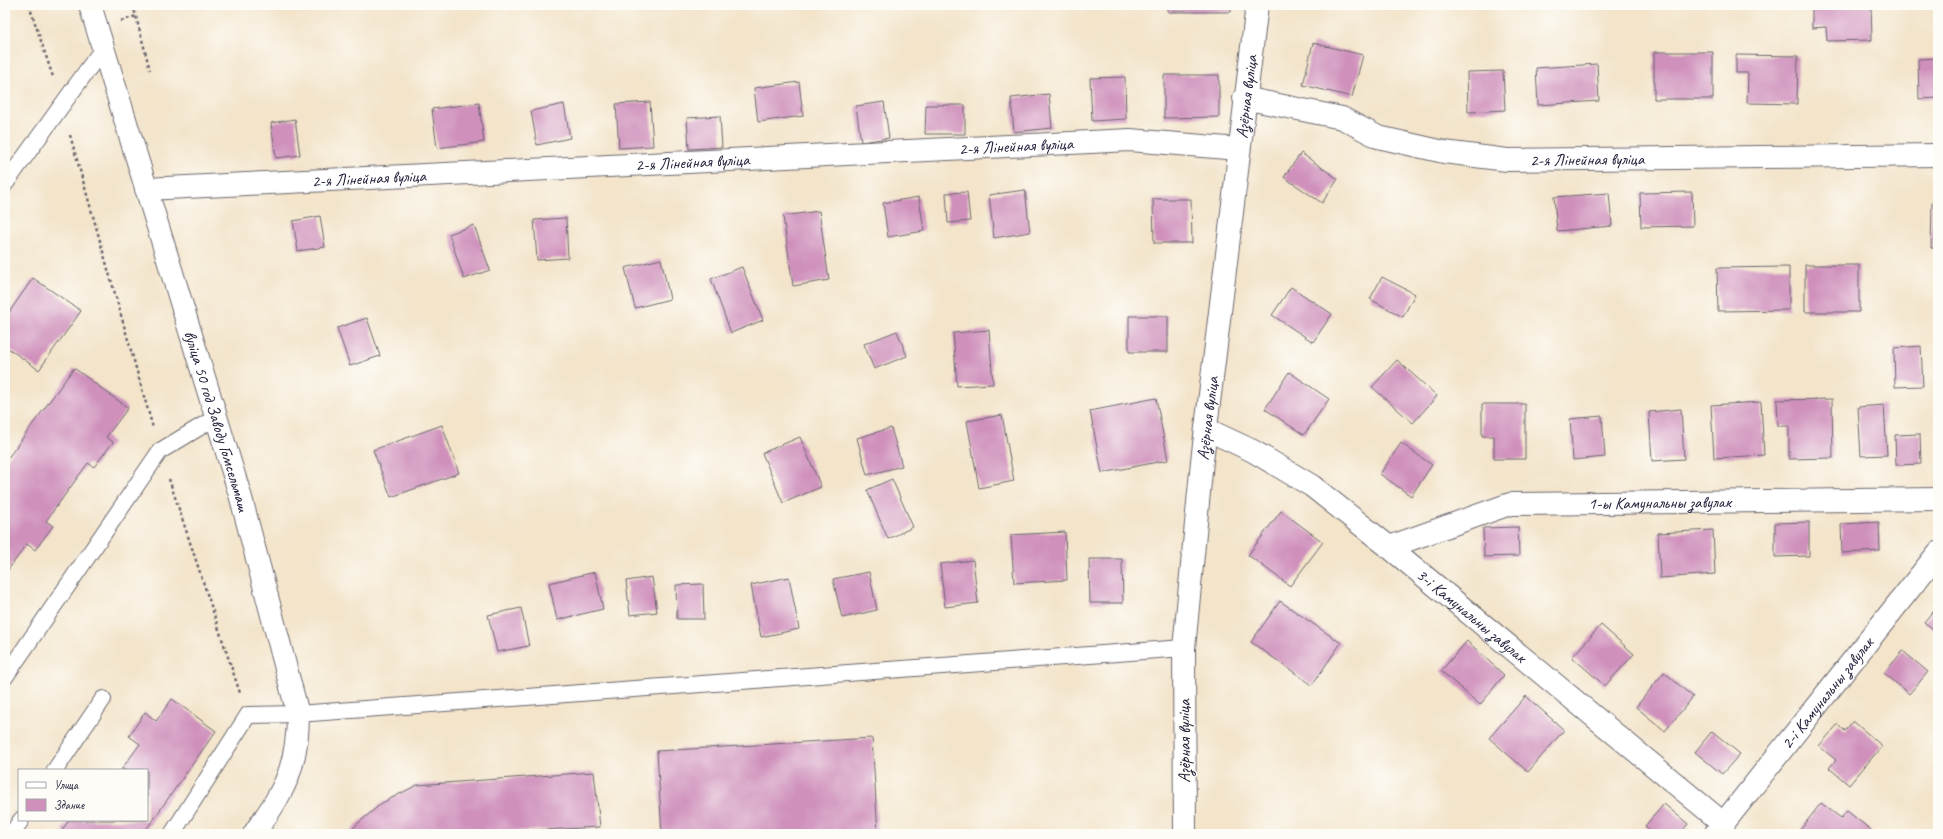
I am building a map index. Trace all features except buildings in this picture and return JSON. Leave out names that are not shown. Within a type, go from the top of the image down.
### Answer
[{"type":"street","name":"вуліца 50 год Заводу Гомсельмаш","points":[[90,5],[104,47],[215,418],[241,498],[298,714],[298,733],[293,761],[280,795],[254,834]]},
{"type":"street","name":"Азёрная вуліца","points":[[1185,834],[1184,648],[1206,429],[1244,98],[1257,5]]},
{"type":"street","name":"2-я Лінейная вуліца","points":[[1244,98],[1342,118],[1378,136],[1444,152],[1507,160],[1938,156]]},
{"type":"street","name":"2-я Лінейная вуліца","points":[[146,189],[1130,140],[1238,149]]},
{"type":"street","name":"3-і Камунальны завулак","points":[[1206,429],[1253,451],[1312,486],[1389,547],[1720,829]]},
{"type":"street","name":"1-ы Камунальны завулак","points":[[1389,547],[1510,504],[1938,499]]},
{"type":"street","name":"2-і Камунальны завулак","points":[[1720,829],[1938,553]]},
{"type":"lane","points":[[5,184],[104,47]]},
{"type":"lane","points":[[5,677],[160,450],[215,418]]},
{"type":"lane","points":[[172,834],[248,716],[298,714],[1184,648]]},
{"type":"lane","points":[[56,769],[103,699]]},
{"type":"lane","points":[[12,834],[20,821]]},
{"type":"path","points":[[29,5],[62,104],[160,450],[248,716]]},
{"type":"path","points":[[133,5],[150,70]]}]
